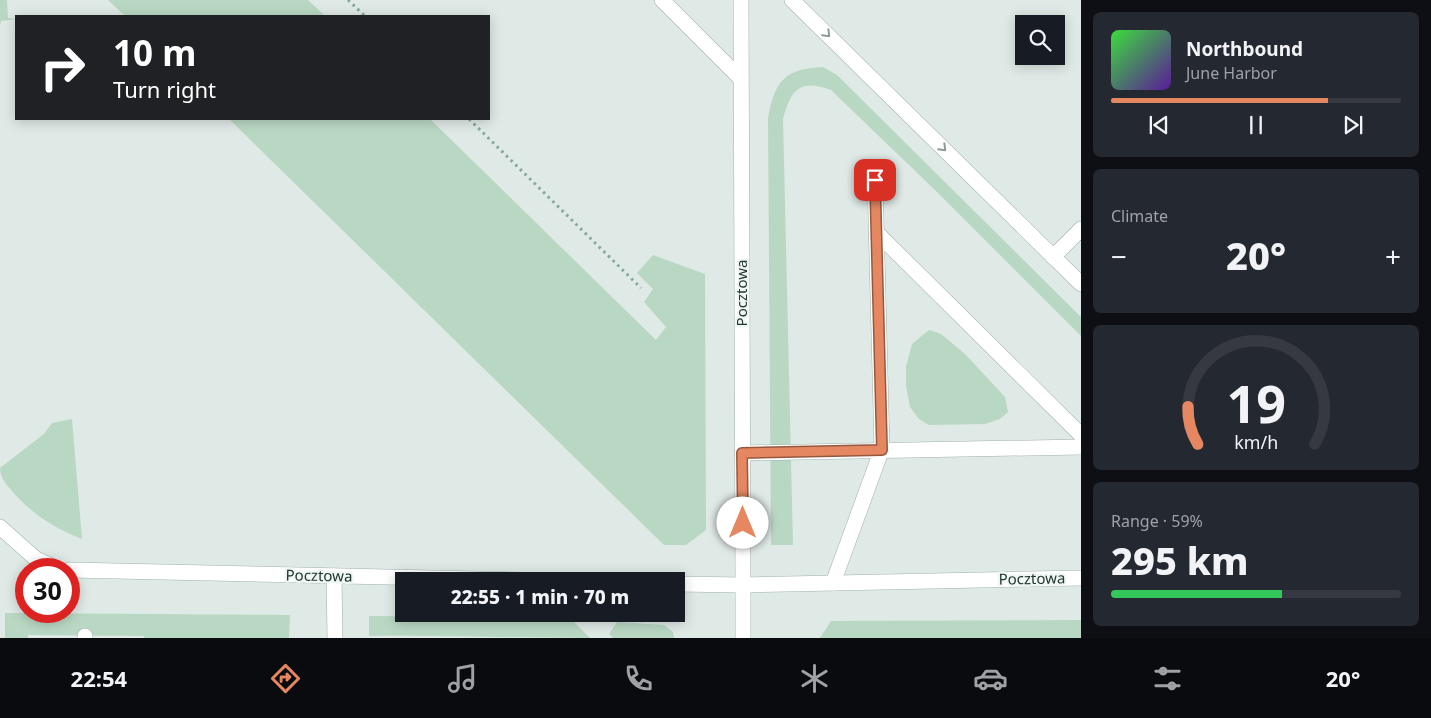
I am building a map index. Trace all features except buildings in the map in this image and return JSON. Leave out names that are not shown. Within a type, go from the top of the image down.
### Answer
[{"type":"street","points":[[662,0],[741,79]]},
{"type":"street","name":"Pocztowa","points":[[741,0],[743,585]]},
{"type":"street","points":[[792,0],[1081,284]]},
{"type":"street","points":[[833,583],[882,450],[875,180]]},
{"type":"street","points":[[1053,257],[1081,229]]},
{"type":"street","points":[[876,233],[1081,435]]},
{"type":"street","points":[[742,453],[1081,447]]},
{"type":"street","points":[[2,533],[35,558]]},
{"type":"street","name":"Pocztowa","points":[[80,570],[395,577]]},
{"type":"street","points":[[334,576],[335,638]]},
{"type":"street","name":"Pocztowa","points":[[685,584],[743,585],[1081,578]]},
{"type":"street","points":[[743,585],[743,638]]},
{"type":"path","points":[[348,0],[363,15]]},
{"type":"path","points":[[470,120],[642,288]]},
{"type":"green space","points":[[0,0],[7,0],[8,18],[15,19],[1,21],[0,26]]},
{"type":"green space","points":[[108,0],[308,0],[324,15],[124,15]]},
{"type":"green space","points":[[823,67],[837,75],[1081,317],[1081,336],[937,192],[831,90],[811,85],[798,89],[789,101],[783,119],[793,545],[771,545],[768,118],[774,95],[784,79],[790,74],[799,71]]},
{"type":"green space","points":[[230,120],[431,120],[656,340],[666,327],[644,302],[653,289],[637,273],[653,255],[705,274],[706,530],[686,545],[664,545]]},
{"type":"green space","points":[[929,330],[941,334],[965,354],[1005,397],[1008,412],[1000,419],[985,424],[929,425],[919,419],[910,407],[906,386],[906,367],[912,344]]},
{"type":"green space","points":[[72,419],[82,539],[53,525],[36,513],[10,488],[0,471],[0,468],[44,434],[52,423]]},
{"type":"green space","points":[[5,613],[15,613],[15,623],[80,623],[80,614],[290,615],[289,638],[144,638],[144,636],[28,635],[28,638],[5,638]]},
{"type":"green space","points":[[369,616],[395,616],[395,622],[574,622],[590,638],[424,636],[369,636]]},
{"type":"green space","points":[[1081,620],[1081,638],[820,638],[831,621]]},
{"type":"green space","points":[[617,622],[664,625],[673,632],[674,638],[613,638],[609,634]]},
{"type":"route","points":[[743,523],[742,453],[882,450],[875,180]]}]
